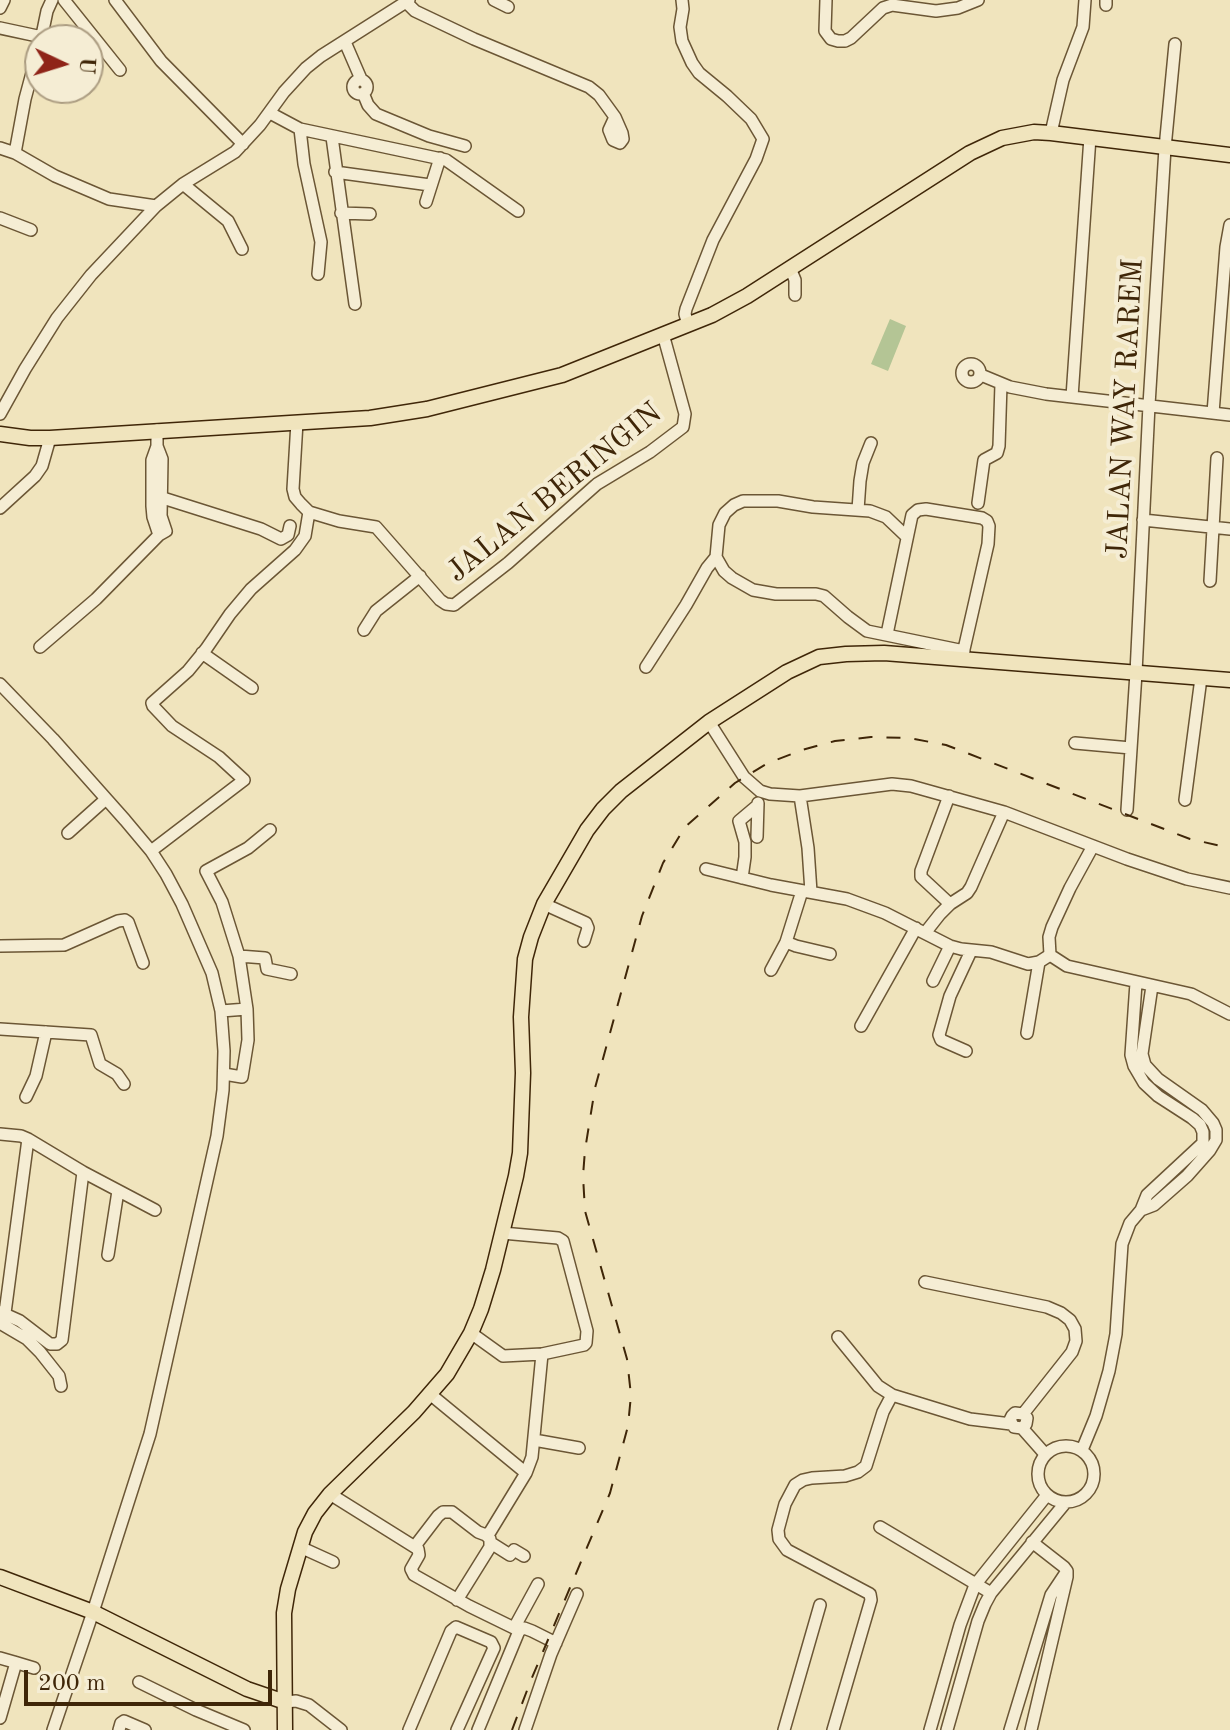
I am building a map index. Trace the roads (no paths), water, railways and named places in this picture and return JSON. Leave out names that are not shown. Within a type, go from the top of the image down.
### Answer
[{"type":"main road","points":[[0,434],[50,438],[380,417],[441,405],[562,375],[730,306],[987,144],[1019,134],[1051,133],[1230,155]]},
{"type":"main road","points":[[285,1730],[284,1613],[300,1547],[315,1513],[447,1374],[471,1333],[489,1283],[520,1153],[523,972],[531,937],[544,904],[587,830],[603,809],[633,781],[709,722],[787,672],[819,657],[884,653],[963,655],[1230,680]]},
{"type":"main road","points":[[0,1577],[93,1612],[247,1689],[285,1702]]},
{"type":"street","points":[[0,8],[4,0]]},
{"type":"street","points":[[44,24],[52,0]]},
{"type":"street","points":[[64,0],[120,70]]},
{"type":"street","points":[[115,0],[165,66],[243,144]]},
{"type":"street","points":[[494,0],[508,7]]},
{"type":"street","points":[[682,0],[682,41],[692,63],[699,73],[751,119],[763,139],[756,159],[713,240],[686,309],[688,325]]},
{"type":"street","points":[[826,0],[825,31],[831,39],[838,41],[851,38],[883,8],[892,5],[958,8],[978,0]]},
{"type":"street","points":[[1051,133],[1063,80],[1083,27],[1085,0]]},
{"type":"street","points":[[0,414],[63,311],[91,275],[156,206],[243,144],[306,68],[407,1],[415,11],[474,39],[589,87],[615,117]]},
{"type":"street","points":[[0,28],[24,35]]},
{"type":"street","points":[[342,44],[358,80],[365,81],[367,90],[363,93],[368,105],[380,116],[429,136],[465,146]]},
{"type":"street","name":"JALAN WAY RAREM","points":[[1127,810],[1165,148],[1175,44]]},
{"type":"street","points":[[15,153],[24,104]]},
{"type":"street","points":[[270,113],[300,129],[440,158],[452,163],[518,211]]},
{"type":"street","points":[[300,129],[307,180],[321,242],[318,274]]},
{"type":"street","points":[[332,137],[355,304]]},
{"type":"street","points":[[1072,397],[1090,137]]},
{"type":"street","points":[[0,148],[109,199],[156,206]]},
{"type":"street","points":[[426,202],[440,158]]},
{"type":"street","points":[[335,172],[430,185]]},
{"type":"street","points":[[183,184],[228,221],[242,249]]},
{"type":"street","points":[[341,213],[370,214]]},
{"type":"street","points":[[0,218],[31,230]]},
{"type":"street","points":[[1213,413],[1230,225]]},
{"type":"street","points":[[790,268],[795,280],[795,295]]},
{"type":"street","name":"JALAN BERINGIN","points":[[309,512],[376,527],[446,604],[460,602],[597,484],[650,452],[683,427],[685,414],[663,334]]},
{"type":"street","points":[[981,375],[1028,391],[1230,415]]},
{"type":"street","points":[[978,503],[984,460],[997,453],[999,446],[1001,384]]},
{"type":"street","points":[[151,851],[244,780],[219,757],[172,726],[152,704],[188,671],[259,581],[299,546],[307,529],[309,512],[293,492],[297,422]]},
{"type":"street","points":[[40,647],[96,599],[166,531],[157,494],[162,459],[157,446],[157,430]]},
{"type":"street","points":[[0,508],[35,476],[42,466],[50,438]]},
{"type":"street","points":[[858,510],[861,472],[871,443]]},
{"type":"street","points":[[1210,581],[1217,458]]},
{"type":"street","points":[[157,494],[261,529],[281,539],[288,535],[290,526]]},
{"type":"street","points":[[646,667],[716,557],[719,525],[734,505],[743,501],[778,501],[870,511],[886,517],[907,537]]},
{"type":"street","points":[[716,557],[724,571],[753,590],[824,596],[867,631],[963,655],[988,544],[987,521],[966,515],[918,510],[910,520],[887,634]]},
{"type":"street","points":[[1143,520],[1230,529]]},
{"type":"street","points":[[364,630],[376,611],[420,576]]},
{"type":"street","points":[[202,653],[252,688]]},
{"type":"street","points":[[1185,800],[1201,678]]},
{"type":"street","points":[[0,684],[53,739],[151,851],[182,904],[212,973],[221,1011],[224,1051],[217,1136],[150,1434],[53,1730]]},
{"type":"street","points":[[709,722],[744,777],[760,791],[800,796],[892,784],[911,786],[1004,812],[1187,879],[1230,888]]},
{"type":"street","points":[[1075,743],[1131,748]]},
{"type":"street","points":[[757,837],[760,791]]},
{"type":"street","points":[[771,970],[806,892],[808,848],[800,796]]},
{"type":"street","points":[[949,796],[921,877],[950,904]]},
{"type":"street","points":[[68,833],[106,799]]},
{"type":"street","points":[[742,878],[745,842],[739,821],[758,805]]},
{"type":"street","points":[[861,1026],[921,931],[971,887],[1004,812]]},
{"type":"street","points":[[224,1074],[242,1077],[248,1040],[247,1009],[239,956],[222,902],[206,871],[248,848],[270,830]]},
{"type":"street","points":[[1027,1033],[1052,927],[1093,846]]},
{"type":"street","points":[[706,869],[847,899],[885,913],[950,946],[991,952],[1028,964],[1044,959],[1136,983],[1177,990],[1230,1014]]},
{"type":"street","points":[[544,904],[586,923],[588,928],[584,941]]},
{"type":"street","points":[[0,946],[64,945],[125,920],[143,963]]},
{"type":"street","points":[[786,942],[830,954]]},
{"type":"street","points":[[933,981],[950,946]]},
{"type":"street","points":[[966,1051],[941,1040],[939,1035],[950,996],[971,951]]},
{"type":"street","points":[[239,956],[265,958],[267,969],[291,974]]},
{"type":"street","points":[[1082,1450],[1109,1371],[1116,1334],[1122,1244],[1130,1223],[1141,1210],[1154,1205],[1187,1176],[1207,1146],[1216,1140],[1213,1123],[1202,1110],[1158,1079],[1136,1054],[1136,983]]},
{"type":"street","points":[[1136,1054],[1152,986]]},
{"type":"street","points":[[221,1011],[247,1009]]},
{"type":"street","points":[[0,1029],[91,1035],[100,1064],[117,1074],[124,1084]]},
{"type":"street","points":[[26,1097],[36,1076],[46,1032]]},
{"type":"street","points":[[0,1134],[28,1139],[155,1210]]},
{"type":"street","points":[[2,1316],[28,1139]]},
{"type":"street","points":[[2,1316],[27,1325],[50,1344],[62,1340],[83,1172]]},
{"type":"street","points":[[108,1255],[118,1191]]},
{"type":"street","points":[[471,1333],[503,1356],[542,1354],[584,1345],[587,1339],[584,1316],[563,1241],[502,1233]]},
{"type":"street","points":[[838,1337],[878,1386],[892,1395],[970,1419],[1016,1426],[1027,1421],[1023,1414],[1072,1352],[1076,1341],[1070,1320],[1047,1307],[925,1282]]},
{"type":"street","points":[[2,1316],[56,1371],[61,1386]]},
{"type":"street","points":[[457,1600],[532,1457],[542,1354]]},
{"type":"street","points":[[430,1394],[526,1473]]},
{"type":"street","points":[[833,1730],[871,1600],[870,1594],[787,1550],[779,1539],[778,1530],[785,1504],[795,1485],[812,1478],[845,1476],[866,1466],[883,1412],[892,1395]]},
{"type":"street","points":[[1016,1426],[1045,1454]]},
{"type":"street","points":[[534,1440],[579,1448]]},
{"type":"street","points":[[1070,1445],[1082,1450],[1094,1468],[1094,1480],[1088,1491],[1078,1499],[1066,1502],[1047,1495],[1039,1483],[1038,1467],[1045,1454],[1056,1447],[1070,1445]]},
{"type":"street","points":[[330,1494],[415,1546],[419,1555],[411,1573],[516,1630],[524,1628],[556,1643]]},
{"type":"street","points":[[930,1730],[960,1625],[975,1585],[1047,1495]]},
{"type":"street","points":[[947,1730],[978,1621],[991,1593],[1066,1502]]},
{"type":"street","points":[[415,1546],[443,1512],[452,1512],[510,1555],[514,1550],[524,1556]]},
{"type":"street","points":[[880,1527],[991,1593]]},
{"type":"street","points":[[1032,1542],[1067,1571]]},
{"type":"street","points":[[300,1547],[333,1562]]},
{"type":"street","points":[[1010,1730],[1051,1595],[1067,1571]]},
{"type":"street","points":[[1031,1730],[1067,1571]]},
{"type":"street","points":[[478,1730],[516,1630],[538,1584]]},
{"type":"street","points":[[525,1730],[577,1594]]},
{"type":"street","points":[[784,1730],[820,1605]]},
{"type":"street","points":[[409,1730],[451,1631],[459,1627],[491,1642],[494,1648],[457,1730]]},
{"type":"street","points":[[0,1658],[34,1668]]},
{"type":"street","points":[[1,1715],[14,1662]]},
{"type":"street","points":[[139,1682],[244,1730]]},
{"type":"street","points":[[285,1702],[309,1705],[341,1730]]},
{"type":"street","points":[[119,1730],[124,1721],[145,1730]]},
{"type":"railway","points":[[512,1730],[610,1493],[628,1426],[631,1395],[627,1359],[585,1211],[585,1150],[595,1088],[642,916],[663,863],[685,827],[735,783],[768,763],[835,741],[871,737],[909,738],[946,745],[1190,839],[1230,848]]}]
